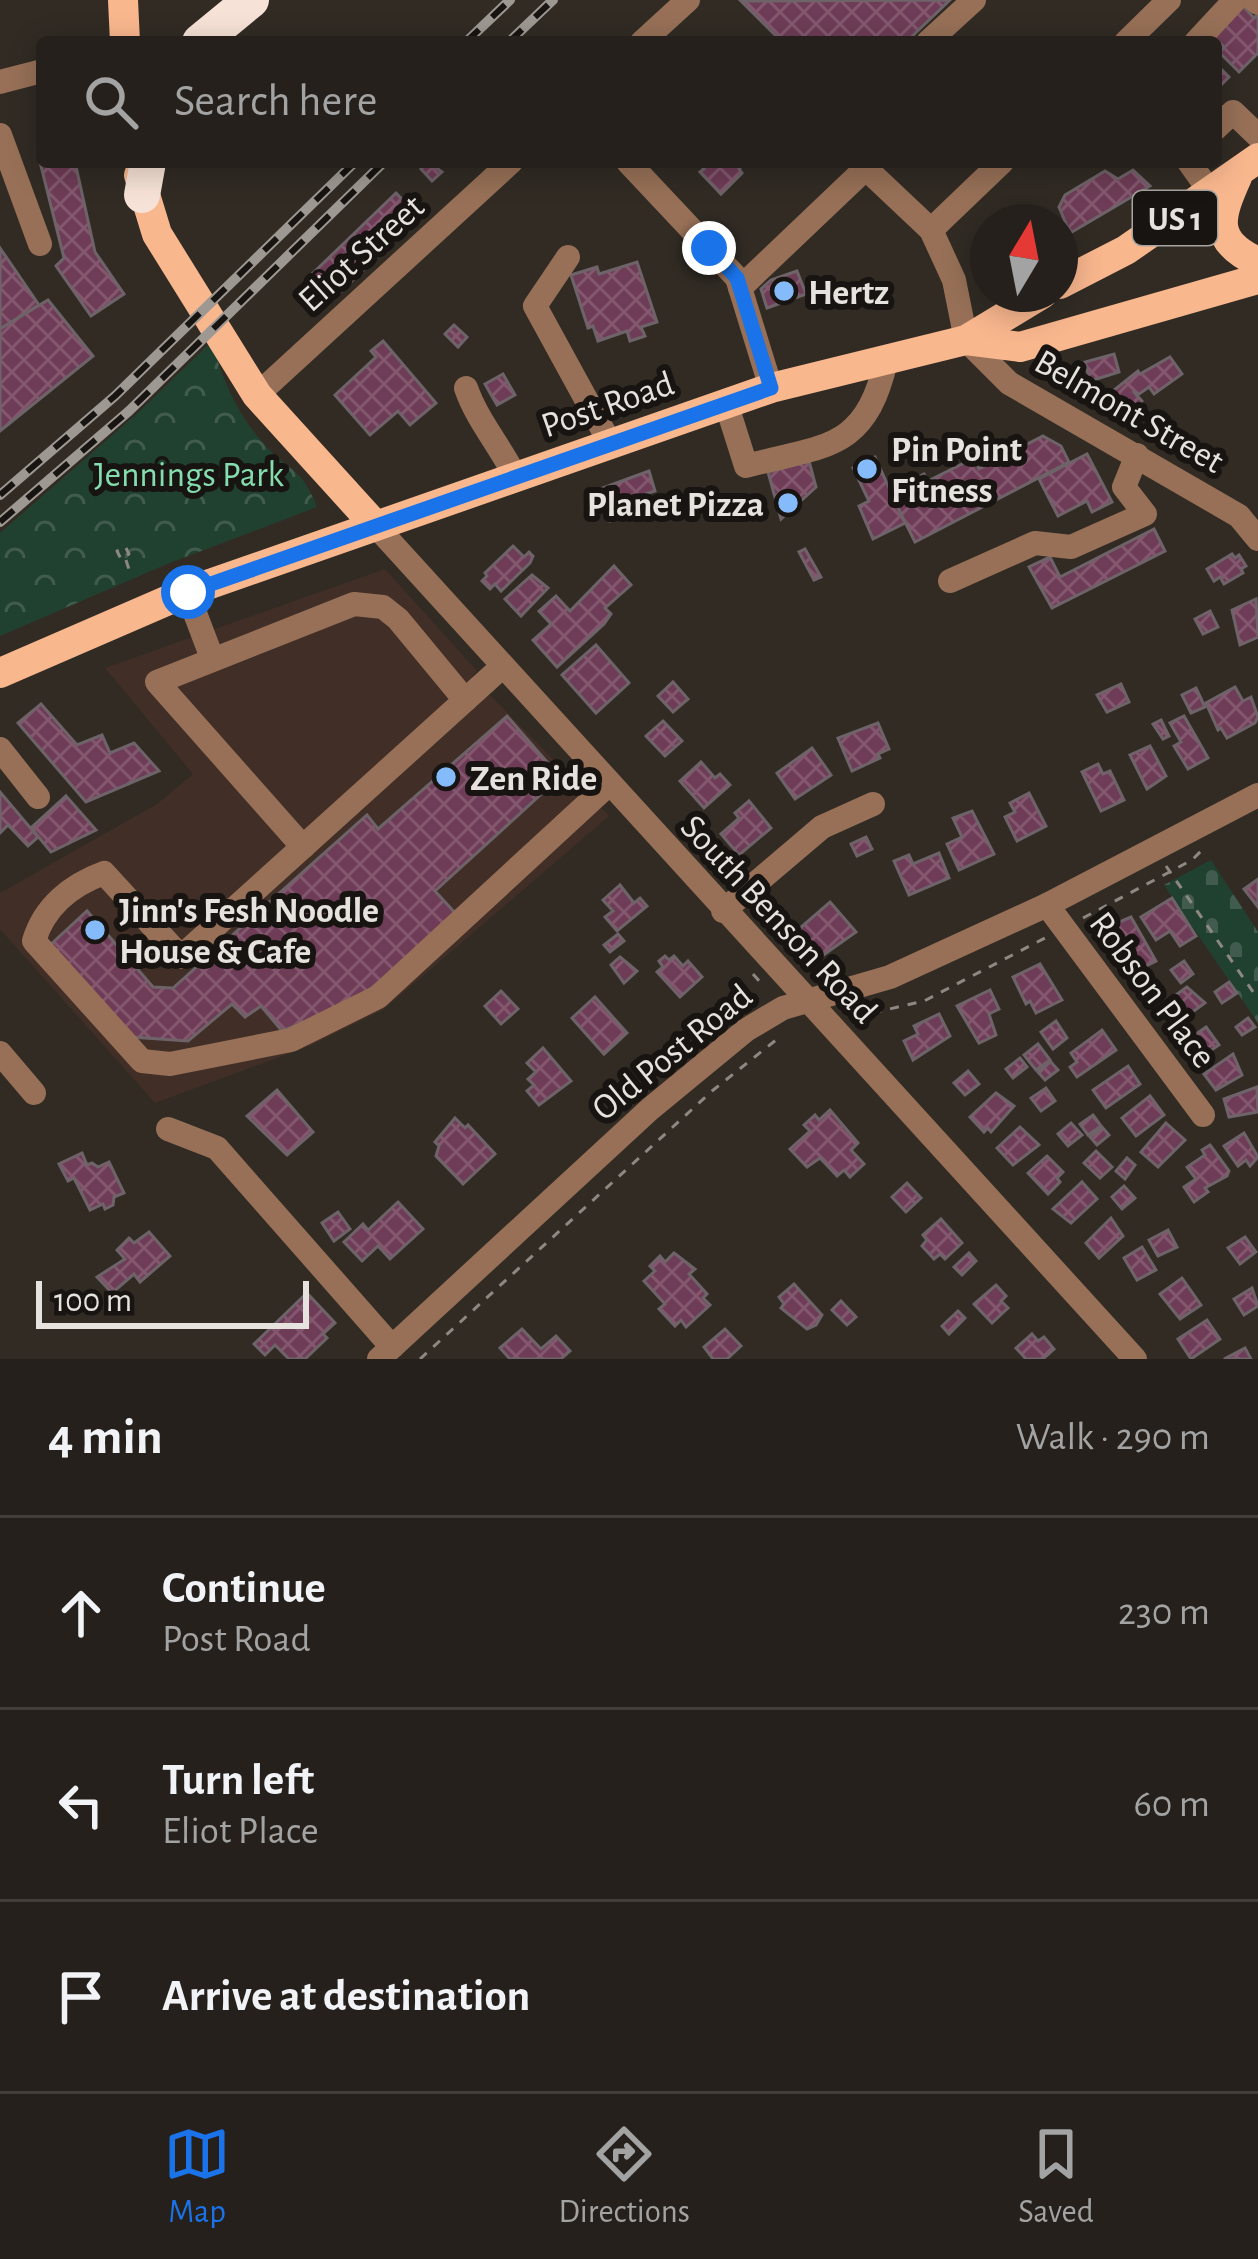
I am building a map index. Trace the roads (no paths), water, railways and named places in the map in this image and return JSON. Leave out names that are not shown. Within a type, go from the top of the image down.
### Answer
[{"type":"highway","points":[[208,36],[255,0]]},
{"type":"highway","points":[[228,36],[255,0]]},
{"type":"main road","points":[[123,0],[125,36]]},
{"type":"main road","points":[[142,173],[157,234],[257,395],[374,524]]},
{"type":"main road","points":[[1235,176],[1223,207],[1222,225],[1234,249],[1258,262]]},
{"type":"main road","name":"US 1","points":[[1078,275],[1126,250],[1235,176]]},
{"type":"main road","name":"Post Road","points":[[0,673],[188,592],[771,388],[966,340],[1020,346],[1258,279]]},
{"type":"main road","name":"US 1","points":[[966,340],[1012,312]]},
{"type":"street","points":[[649,36],[688,0]]},
{"type":"street","points":[[935,36],[974,0]]},
{"type":"street","points":[[1132,36],[1169,0]]},
{"type":"street","points":[[1202,36],[1235,0]]},
{"type":"street","points":[[0,82],[36,73]]},
{"type":"street","points":[[1222,122],[1233,112],[1258,136]]},
{"type":"street","points":[[0,135],[40,244]]},
{"type":"street","name":"Eliot Street","points":[[257,395],[504,168]]},
{"type":"street","points":[[634,168],[737,278],[771,388]]},
{"type":"street","points":[[740,288],[860,168]]},
{"type":"street","points":[[864,168],[931,230],[954,280],[966,340]]},
{"type":"street","points":[[931,230],[996,168]]},
{"type":"street","points":[[568,257],[535,306],[610,443]]},
{"type":"street","name":"Belmont Street","points":[[966,340],[1009,382],[1239,516],[1258,538]]},
{"type":"street","points":[[726,404],[746,466],[842,441],[874,404],[886,361]]},
{"type":"street","points":[[466,388],[474,411],[515,476]]},
{"type":"street","points":[[950,580],[1035,543],[1071,547],[1145,514],[1124,487],[1137,455]]},
{"type":"street","name":"South Benson Road","points":[[374,524],[1135,1359]]},
{"type":"street","points":[[188,592],[212,658]]},
{"type":"street","points":[[302,847],[157,682],[355,604],[383,607],[398,620],[465,700]]},
{"type":"street","points":[[502,666],[181,957],[104,873],[79,882],[40,918],[34,941],[142,1061],[170,1064],[291,1040],[378,997],[608,785]]},
{"type":"street","points":[[0,749],[38,797]]},
{"type":"street","name":"Old Post Road","points":[[386,1353],[650,1109],[746,1030],[783,1008],[890,977],[1047,905],[1258,795]]},
{"type":"street","points":[[723,910],[822,827],[873,804]]},
{"type":"street","name":"Robson Place","points":[[1047,905],[1203,1114]]},
{"type":"street","points":[[0,1053],[34,1093]]},
{"type":"street","points":[[168,1129],[217,1148],[386,1353]]},
{"type":"railway","points":[[472,36],[510,0]]},
{"type":"railway","points":[[515,36],[553,0]]},
{"type":"railway","points":[[0,495],[115,396],[349,168]]},
{"type":"railway","points":[[0,522],[129,411],[378,168]]},
{"type":"place","name":"Hertz","points":[[784,291]]},
{"type":"place","name":"Pin Point Fitness","points":[[867,469]]},
{"type":"place","name":"Planet Pizza","points":[[788,503]]},
{"type":"place","name":"Zen Ride","points":[[446,777]]},
{"type":"place","name":"Jinn's Fesh Noodle House & Cafe","points":[[95,930]]},
{"type":"park label","name":"Jennings Park","points":[[189,473]]}]
